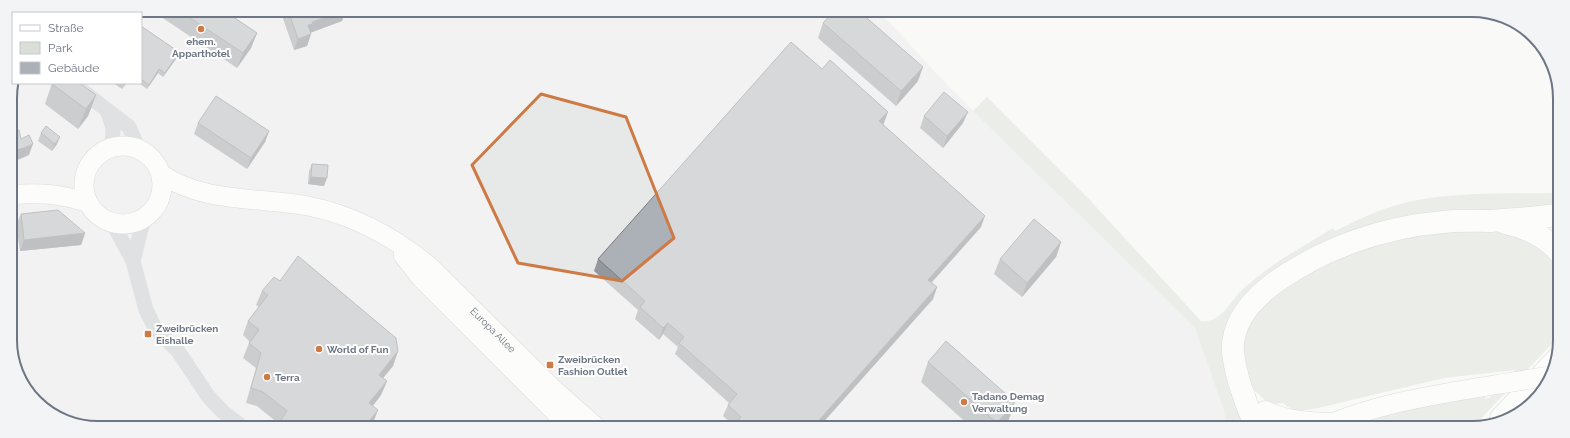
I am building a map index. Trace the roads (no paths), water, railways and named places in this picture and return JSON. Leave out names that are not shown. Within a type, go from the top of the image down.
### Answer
[{"type":"highway","points":[[1263,421],[1236,369],[1233,345],[1234,337],[1241,318],[1250,305],[1257,297],[1288,274],[1325,253],[1382,232],[1427,223],[1490,221],[1553,215]]},
{"type":"highway","points":[[1490,221],[1510,224],[1531,231],[1553,246]]},
{"type":"highway","points":[[1505,414],[1552,353]]},
{"type":"highway","points":[[1505,414],[1548,369]]},
{"type":"highway","points":[[1268,421],[1278,418],[1290,421]]},
{"type":"main road","points":[[125,145],[138,148],[151,156],[157,164],[161,174],[162,189],[158,204],[152,212],[144,218],[128,224],[112,222],[102,218],[93,211],[87,202],[84,190],[84,178],[87,168],[93,158],[102,151],[112,147],[125,145]]},
{"type":"main road","name":"Europa Allee","points":[[161,174],[180,185],[216,195],[306,206],[326,210],[361,222],[413,252],[550,386],[589,421]]},
{"type":"main road","points":[[38,193],[84,178]]},
{"type":"main road","points":[[17,195],[38,193],[68,196],[87,202]]},
{"type":"main road","name":"Europa Allee","points":[[158,204],[179,197],[216,195]]},
{"type":"main road","name":"Europa Allee","points":[[389,239],[421,278],[564,421]]},
{"type":"main road","points":[[1341,421],[1410,400],[1544,377]]},
{"type":"street","points":[[73,84],[128,127],[138,148]]},
{"type":"street","points":[[107,110],[113,128],[112,147]]},
{"type":"street","points":[[132,261],[144,218]]},
{"type":"street","points":[[112,222],[132,261],[146,310],[156,328],[178,351],[208,396],[223,412],[235,421]]},
{"type":"place","name":"ehem. Apparthotel","points":[[201,29]]},
{"type":"place","name":"Zweibrücken Eishalle","points":[[148,334]]},
{"type":"place","name":"World of Fun","points":[[319,349]]},
{"type":"place","name":"Zweibrücken Fashion Outlet","points":[[550,365]]},
{"type":"place","name":"Terra","points":[[267,377]]},
{"type":"place","name":"Tadano Demag Verwaltung","points":[[964,402]]}]
